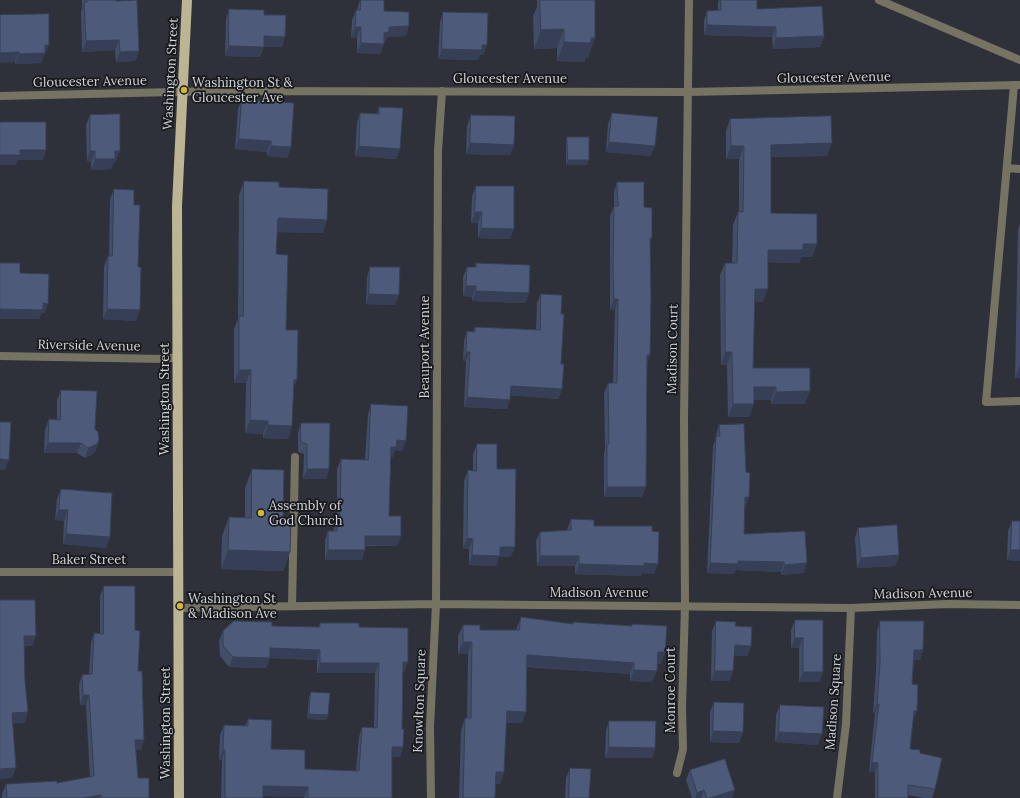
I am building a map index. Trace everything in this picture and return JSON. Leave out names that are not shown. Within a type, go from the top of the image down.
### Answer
[{"type":"main road","name":"Washington Street","points":[[179,798],[177,206],[187,0]]},
{"type":"street","name":"Madison Court","points":[[685,606],[684,419],[689,0]]},
{"type":"street","points":[[879,0],[1020,60]]},
{"type":"street","name":"Gloucester Avenue","points":[[0,96],[183,92],[688,92],[1017,85]]},
{"type":"street","points":[[1017,85],[1007,168],[986,402],[1020,401]]},
{"type":"street","name":"Beauport Avenue","points":[[436,604],[438,151],[442,91]]},
{"type":"street","points":[[1007,168],[1020,169]]},
{"type":"street","name":"Riverside Avenue","points":[[0,356],[164,359],[178,357]]},
{"type":"street","points":[[292,606],[295,457]]},
{"type":"street","name":"Baker Street","points":[[0,572],[178,572]]},
{"type":"street","name":"Madison Avenue","points":[[179,608],[436,604],[851,608],[948,604],[1020,605]]},
{"type":"street","name":"Knowlton Square","points":[[431,798],[430,727],[436,604]]},
{"type":"street","name":"Monroe Court","points":[[677,773],[683,749],[682,707],[685,606]]},
{"type":"street","name":"Madison Square","points":[[837,798],[846,724],[851,608]]},
{"type":"building","points":[[86,0],[137,0],[139,51],[120,52],[119,40],[86,41],[84,2],[87,2]]},
{"type":"building","points":[[361,0],[384,0],[384,11],[409,12],[409,26],[389,27],[389,32],[384,33],[384,44],[361,43],[361,27],[355,27],[356,10],[360,10]]},
{"type":"building","points":[[540,0],[595,0],[595,38],[591,38],[591,43],[564,42],[564,29],[541,30]]},
{"type":"building","points":[[721,0],[757,0],[757,9],[822,6],[824,36],[776,38],[776,27],[707,25],[707,11],[721,10]]},
{"type":"building","points":[[229,9],[264,10],[264,15],[286,15],[285,37],[264,36],[264,47],[229,46]]},
{"type":"building","points":[[443,12],[488,13],[487,45],[482,45],[482,50],[442,49]]},
{"type":"building","points":[[49,14],[49,45],[45,45],[45,53],[0,53],[0,15]]},
{"type":"building","points":[[242,99],[294,103],[291,147],[271,146],[271,141],[239,139]]},
{"type":"building","points":[[379,107],[403,108],[400,149],[359,146],[360,113],[379,114]]},
{"type":"building","points":[[612,113],[658,117],[655,146],[609,142]]},
{"type":"building","points":[[120,114],[120,151],[115,151],[115,159],[95,159],[95,151],[90,151],[90,115]]},
{"type":"building","points":[[471,115],[515,116],[514,145],[470,143]]},
{"type":"building","points":[[831,116],[832,143],[771,145],[771,213],[817,214],[817,244],[803,244],[803,250],[768,250],[768,289],[755,289],[753,368],[810,368],[810,391],[776,392],[776,387],[754,387],[754,404],[733,404],[732,352],[725,352],[725,263],[737,263],[738,212],[743,212],[744,146],[731,146],[730,119]]},
{"type":"building","points":[[0,122],[46,122],[46,150],[20,150],[20,155],[0,155]]},
{"type":"building","points":[[567,137],[589,137],[589,160],[568,160]]},
{"type":"building","points":[[244,181],[279,182],[279,187],[328,189],[327,220],[278,218],[276,254],[288,255],[286,330],[298,330],[297,380],[294,380],[292,426],[268,425],[268,421],[250,420],[251,370],[239,370],[239,316],[243,316]]},
{"type":"building","points":[[617,182],[644,182],[644,207],[652,208],[652,238],[650,238],[650,355],[647,355],[646,487],[607,487],[607,444],[609,444],[608,383],[617,383],[618,299],[614,299],[613,269],[614,206],[618,206]]},
{"type":"building","points":[[476,186],[514,186],[514,229],[481,228],[482,212],[475,212]]},
{"type":"building","points":[[114,189],[134,190],[134,205],[140,205],[138,267],[141,267],[140,310],[107,309],[108,256],[112,256]]},
{"type":"building","points":[[0,263],[20,263],[20,273],[49,274],[48,304],[43,303],[43,310],[0,309]]},
{"type":"building","points":[[476,263],[530,265],[529,293],[476,291],[476,286],[466,286],[467,267],[476,267]]},
{"type":"building","points":[[370,267],[400,267],[399,295],[369,294]]},
{"type":"building","points":[[541,294],[562,295],[561,314],[564,314],[561,364],[564,364],[562,389],[511,386],[510,400],[467,397],[470,352],[466,352],[467,331],[475,332],[475,327],[540,330]]},
{"type":"building","points":[[61,390],[97,391],[95,429],[98,432],[99,440],[97,444],[88,448],[81,443],[48,443],[49,419],[60,420]]},
{"type":"building","points":[[371,404],[408,406],[406,441],[397,440],[396,447],[391,447],[389,516],[401,516],[401,536],[365,536],[365,550],[328,550],[328,531],[337,531],[337,521],[340,521],[341,459],[368,460]]},
{"type":"building","points":[[0,422],[11,422],[9,460],[0,459]]},
{"type":"building","points":[[301,423],[330,423],[329,469],[307,469],[307,444],[301,442]]},
{"type":"building","points":[[744,424],[746,472],[750,473],[749,497],[745,497],[744,534],[805,531],[807,563],[785,565],[784,562],[738,561],[738,564],[710,563],[716,436],[720,436],[719,425]]},
{"type":"building","points":[[477,444],[497,444],[497,469],[516,469],[515,547],[500,547],[500,556],[472,555],[473,539],[467,538],[468,470],[476,471]]},
{"type":"building","points":[[252,469],[284,470],[283,519],[291,519],[290,552],[228,550],[229,517],[251,518]]},
{"type":"building","points":[[61,489],[112,493],[110,537],[66,534],[68,510],[59,510]]},
{"type":"building","points":[[571,519],[594,520],[594,526],[652,526],[652,531],[659,532],[658,564],[644,563],[644,566],[579,564],[579,556],[540,556],[540,532],[571,530]]},
{"type":"building","points":[[1012,521],[1020,521],[1020,550],[1011,550]]},
{"type":"building","points":[[897,525],[899,555],[861,558],[858,528]]},
{"type":"building","points":[[104,586],[135,586],[135,630],[140,631],[138,671],[142,671],[144,740],[135,740],[138,778],[149,778],[149,798],[102,798],[101,795],[83,798],[7,798],[6,784],[57,781],[57,783],[94,776],[89,695],[83,695],[82,675],[92,674],[94,633],[103,634]]},
{"type":"building","points":[[0,600],[35,600],[36,636],[24,636],[25,681],[28,712],[12,713],[16,768],[0,769]]},
{"type":"building","points":[[521,617],[573,624],[573,622],[632,626],[632,624],[667,626],[665,652],[658,652],[657,671],[634,670],[634,663],[527,655],[526,712],[507,711],[504,772],[496,772],[495,798],[463,798],[465,718],[471,718],[472,642],[463,642],[463,625],[480,625],[480,630],[519,630]]},
{"type":"building","points":[[795,620],[823,620],[823,672],[803,672],[803,638],[795,638]]},
{"type":"building","points":[[234,621],[272,622],[272,626],[320,627],[320,623],[359,623],[359,627],[408,628],[408,662],[403,662],[403,747],[392,747],[392,798],[308,798],[308,787],[263,786],[263,798],[225,798],[225,750],[223,750],[224,725],[248,726],[248,719],[272,720],[271,749],[305,750],[305,769],[359,771],[362,727],[377,728],[379,663],[320,663],[320,650],[270,648],[270,658],[233,657],[223,646],[223,631]]},
{"type":"building","points":[[716,621],[736,622],[735,626],[752,627],[751,646],[735,645],[733,671],[715,671]]},
{"type":"building","points":[[880,621],[924,621],[923,650],[914,650],[912,684],[918,685],[917,711],[914,711],[910,749],[920,750],[920,753],[942,758],[935,789],[908,785],[908,798],[878,798],[878,763],[872,762],[879,704],[877,704],[880,663]]},
{"type":"building","points":[[311,692],[330,693],[328,715],[309,714]]},
{"type":"building","points":[[714,702],[744,703],[743,732],[713,731]]},
{"type":"building","points":[[780,705],[824,707],[822,734],[779,732]]},
{"type":"building","points":[[609,721],[656,721],[655,748],[609,747]]},
{"type":"building","points":[[725,759],[735,790],[710,798],[707,798],[704,790],[697,793],[690,770]]},
{"type":"building","points":[[570,768],[591,769],[589,798],[569,798]]},
{"type":"place","name":"Washington St & Gloucester Ave","points":[[184,90]]},
{"type":"place","name":"Assembly of God Church","points":[[261,513]]},
{"type":"place","name":"Washington St & Madison Ave","points":[[180,606]]}]
